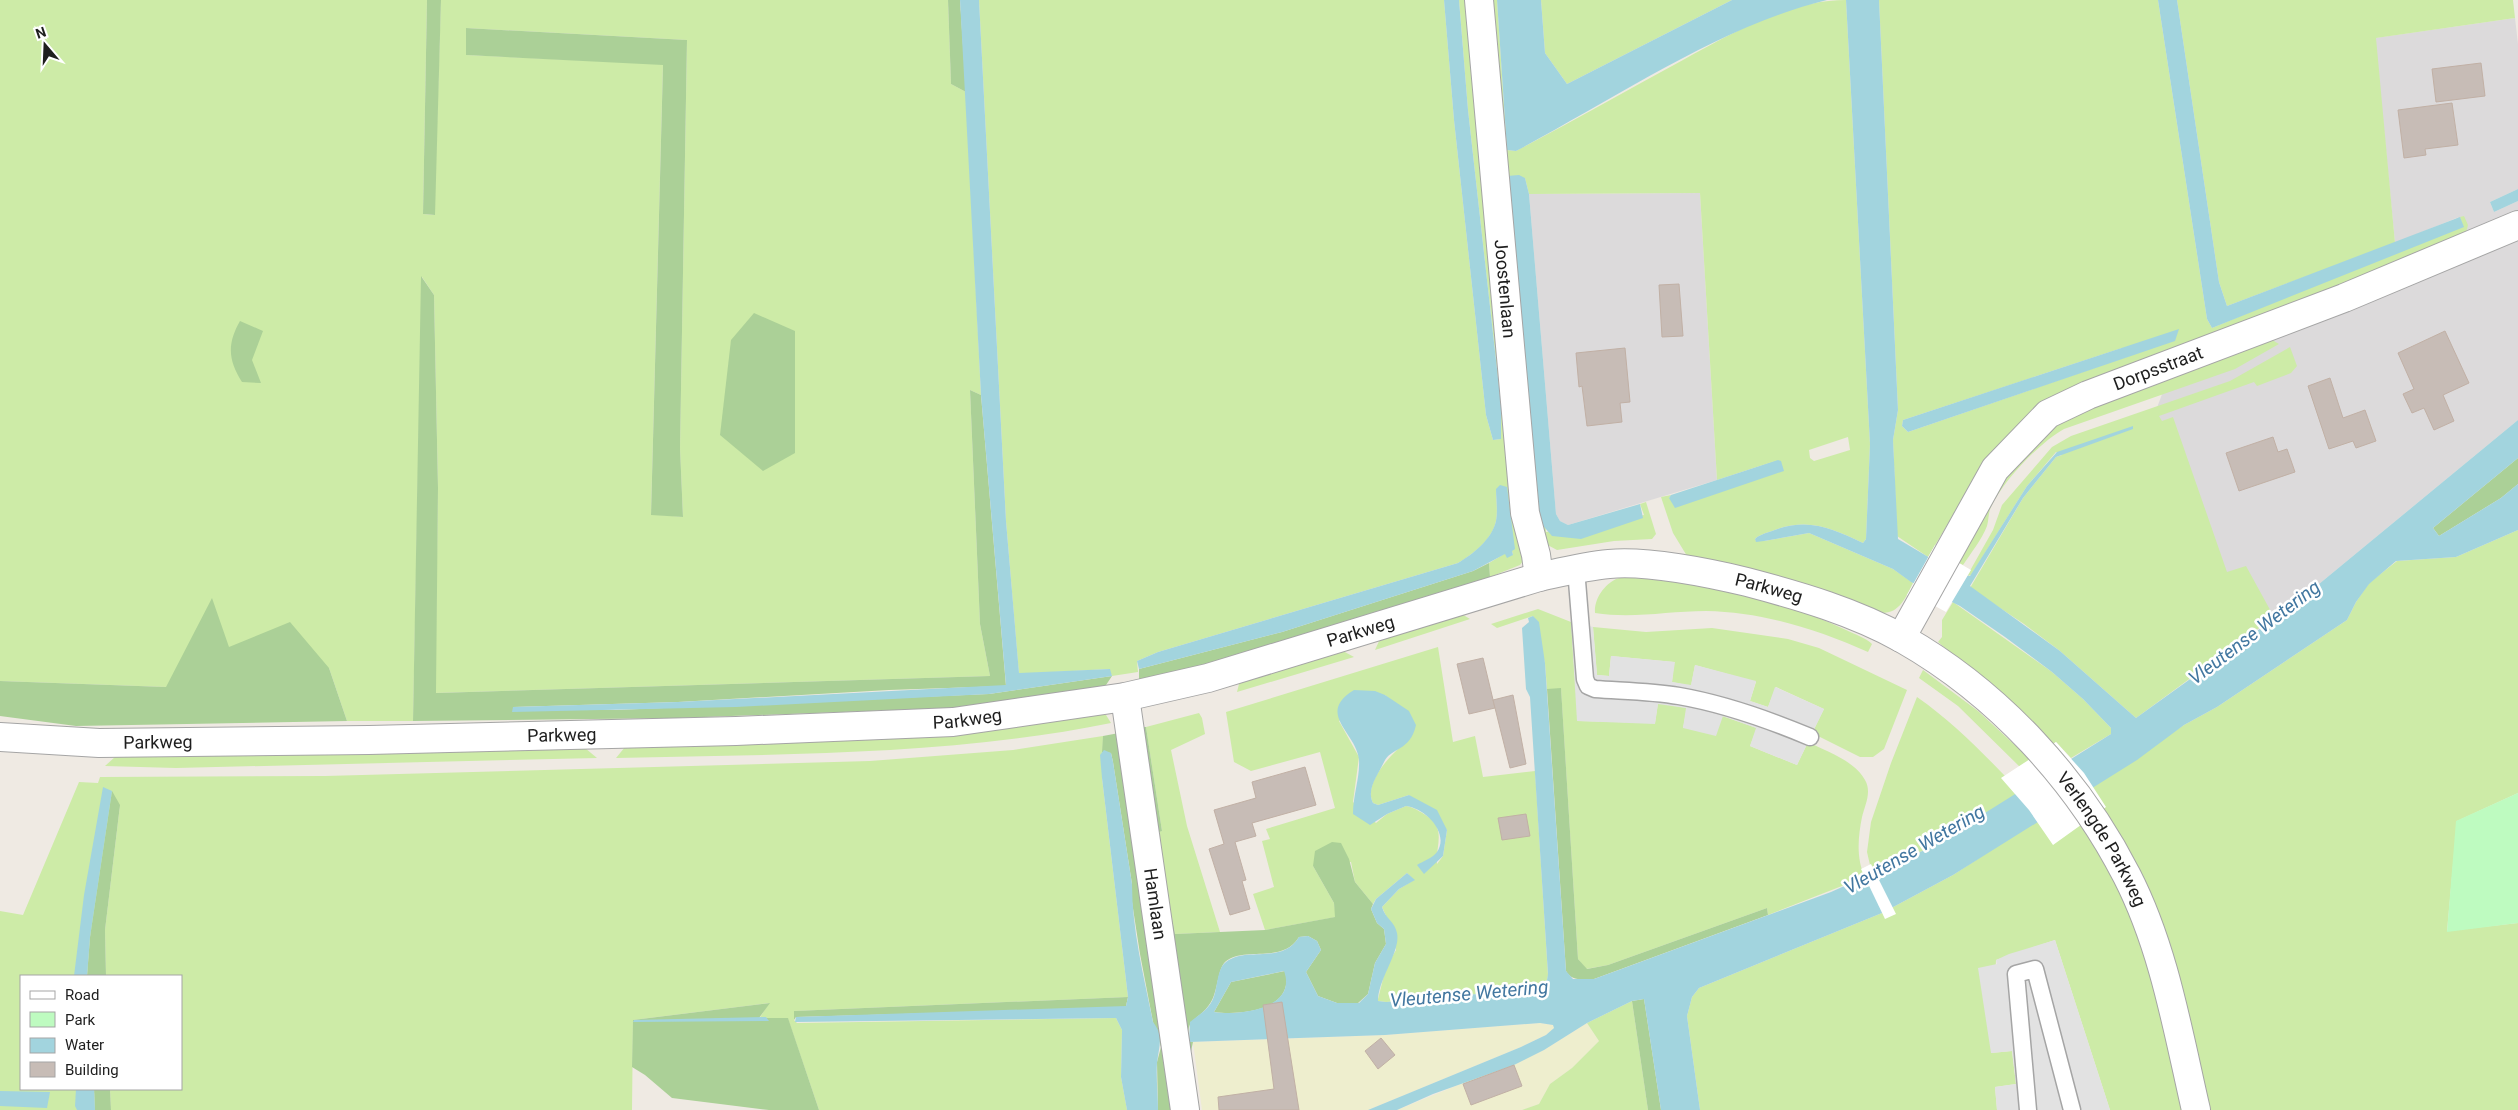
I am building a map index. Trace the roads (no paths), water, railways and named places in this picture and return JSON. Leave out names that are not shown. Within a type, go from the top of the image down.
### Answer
[{"type":"street","name":"Joostenlaan","points":[[1479,0],[1525,512],[1536,555],[1539,577]]},
{"type":"street","name":"Dorpsstraat","points":[[1901,638],[1995,469],[2048,414],[2088,395],[2344,298],[2518,225]]},
{"type":"street","name":"Parkweg","points":[[0,737],[53,742],[99,743],[736,731],[953,722],[1124,697],[1208,678],[1539,577],[1611,564],[1665,567],[1724,576],[1812,599],[1901,638]]},
{"type":"street","name":"Verlengde Parkweg","points":[[1901,638],[1945,666],[1993,705],[2041,751],[2092,816],[2128,878],[2159,956],[2196,1110]]},
{"type":"street","name":"Hamlaan","points":[[1124,697],[1185,1110]]},
{"type":"lane","points":[[1576,569],[1585,679],[1588,686],[1595,690],[1650,692],[1700,700],[1762,718],[1810,737]]},
{"type":"lane","points":[[2028,1110],[2016,974],[2036,970],[2072,1110]]},
{"type":"water","points":[[960,0],[979,0],[1006,521],[1019,673],[1110,669],[1112,676],[989,694],[736,707],[512,712],[513,707],[678,702],[1006,685],[981,395]]},
{"type":"water","points":[[1444,0],[1459,0],[1468,110],[1501,405],[1501,439],[1493,440],[1486,415],[1454,120]]},
{"type":"water","points":[[1497,0],[1541,0],[1545,53],[1567,84],[1732,0],[1827,0],[1786,12],[1707,46],[1516,151],[1507,150]]},
{"type":"water","points":[[1846,0],[1879,0],[1898,410],[1893,440],[1898,539],[1957,574],[1970,576],[2027,486],[2057,452],[2133,426],[2133,429],[2056,457],[2023,498],[1970,586],[2060,651],[2136,718],[2296,603],[2518,420],[2518,458],[2433,528],[2439,536],[2501,498],[2518,484],[2518,530],[2456,557],[2396,561],[2369,584],[2356,602],[2347,620],[2217,707],[2184,725],[2137,760],[1953,875],[1882,913],[1699,988],[1692,997],[1687,1016],[1700,1110],[1661,1110],[1644,999],[1632,1001],[1587,1023],[1544,1050],[1514,1065],[1433,1094],[1397,1110],[1368,1110],[1521,1047],[1546,1035],[1554,1028],[1553,1025],[1540,1023],[1385,1035],[1189,1042],[1190,1022],[1210,1004],[1214,997],[1220,970],[1226,962],[1234,957],[1274,953],[1283,950],[1292,945],[1299,937],[1308,936],[1317,941],[1321,950],[1306,972],[1318,996],[1337,1003],[1359,1003],[1368,994],[1375,963],[1386,944],[1384,929],[1377,923],[1371,909],[1376,899],[1407,873],[1415,880],[1399,889],[1382,907],[1396,929],[1397,940],[1393,957],[1379,992],[1378,1001],[1386,1002],[1536,989],[1547,980],[1530,697],[1526,689],[1522,628],[1529,622],[1528,618],[1533,616],[1539,622],[1545,663],[1566,971],[1573,979],[1594,979],[1831,892],[1929,848],[2111,734],[2111,728],[2083,699],[2052,672],[1960,606],[1911,582],[1893,569],[1809,533],[1756,542],[1755,539],[1763,534],[1785,527],[1808,525],[1830,529],[1863,543],[1866,539],[1870,444]],"holes":[[[1284,971],[1286,984],[1282,994],[1274,1002],[1263,1007],[1237,1013],[1214,1012],[1231,982]]]},
{"type":"water","points":[[2158,0],[2177,0],[2219,282],[2227,306],[2460,217],[2464,227],[2212,328],[2207,319]]},
{"type":"water","points":[[1519,175],[1525,178],[1529,194],[1556,514],[1560,521],[1568,525],[1640,504],[1643,518],[1581,539],[1552,536],[1538,520],[1507,176]]},
{"type":"water","points":[[2518,189],[2518,201],[2494,212],[2490,202]]},
{"type":"water","points":[[2179,329],[2175,341],[1908,432],[1902,426],[1903,420]]},
{"type":"water","points":[[1778,460],[1781,461],[1784,471],[1675,508],[1669,498],[1671,495]]},
{"type":"water","points":[[1500,485],[1507,487],[1515,549],[1512,551],[1513,555],[1507,558],[1505,554],[1473,571],[1282,632],[1139,669],[1137,661],[1158,652],[1458,563],[1476,551],[1494,528],[1497,517],[1496,489]]},
{"type":"water","points":[[1354,690],[1375,691],[1385,695],[1409,711],[1416,725],[1413,734],[1405,745],[1387,757],[1372,787],[1371,798],[1373,803],[1378,805],[1409,795],[1437,810],[1447,830],[1443,856],[1424,874],[1417,865],[1435,854],[1440,845],[1438,830],[1428,816],[1421,811],[1406,806],[1387,814],[1370,825],[1353,814],[1359,760],[1357,750],[1341,724],[1338,716],[1338,707],[1343,699]]},
{"type":"water","points":[[1104,750],[1111,753],[1113,762],[1132,884],[1134,919],[1139,953],[1153,1022],[1160,1037],[1157,1063],[1158,1110],[1127,1110],[1121,1077],[1122,1030],[1116,1018],[795,1022],[796,1017],[1126,1006],[1128,997],[1100,755]]},
{"type":"water","points":[[103,787],[112,791],[90,937],[87,975],[74,975],[84,895]]},
{"type":"water","points":[[766,1017],[769,1021],[633,1022],[634,1020]]},
{"type":"water","points":[[76,1090],[94,1090],[95,1110],[77,1110],[75,1106]]},
{"type":"water","points":[[0,1091],[50,1092],[47,1108],[0,1106]]},
{"type":"water label","name":"Vleutense Wetering","points":[[2254,632]]},
{"type":"water label","name":"Vleutense Wetering","points":[[1914,849]]},
{"type":"water label","name":"Vleutense Wetering","points":[[1469,993]]}]
